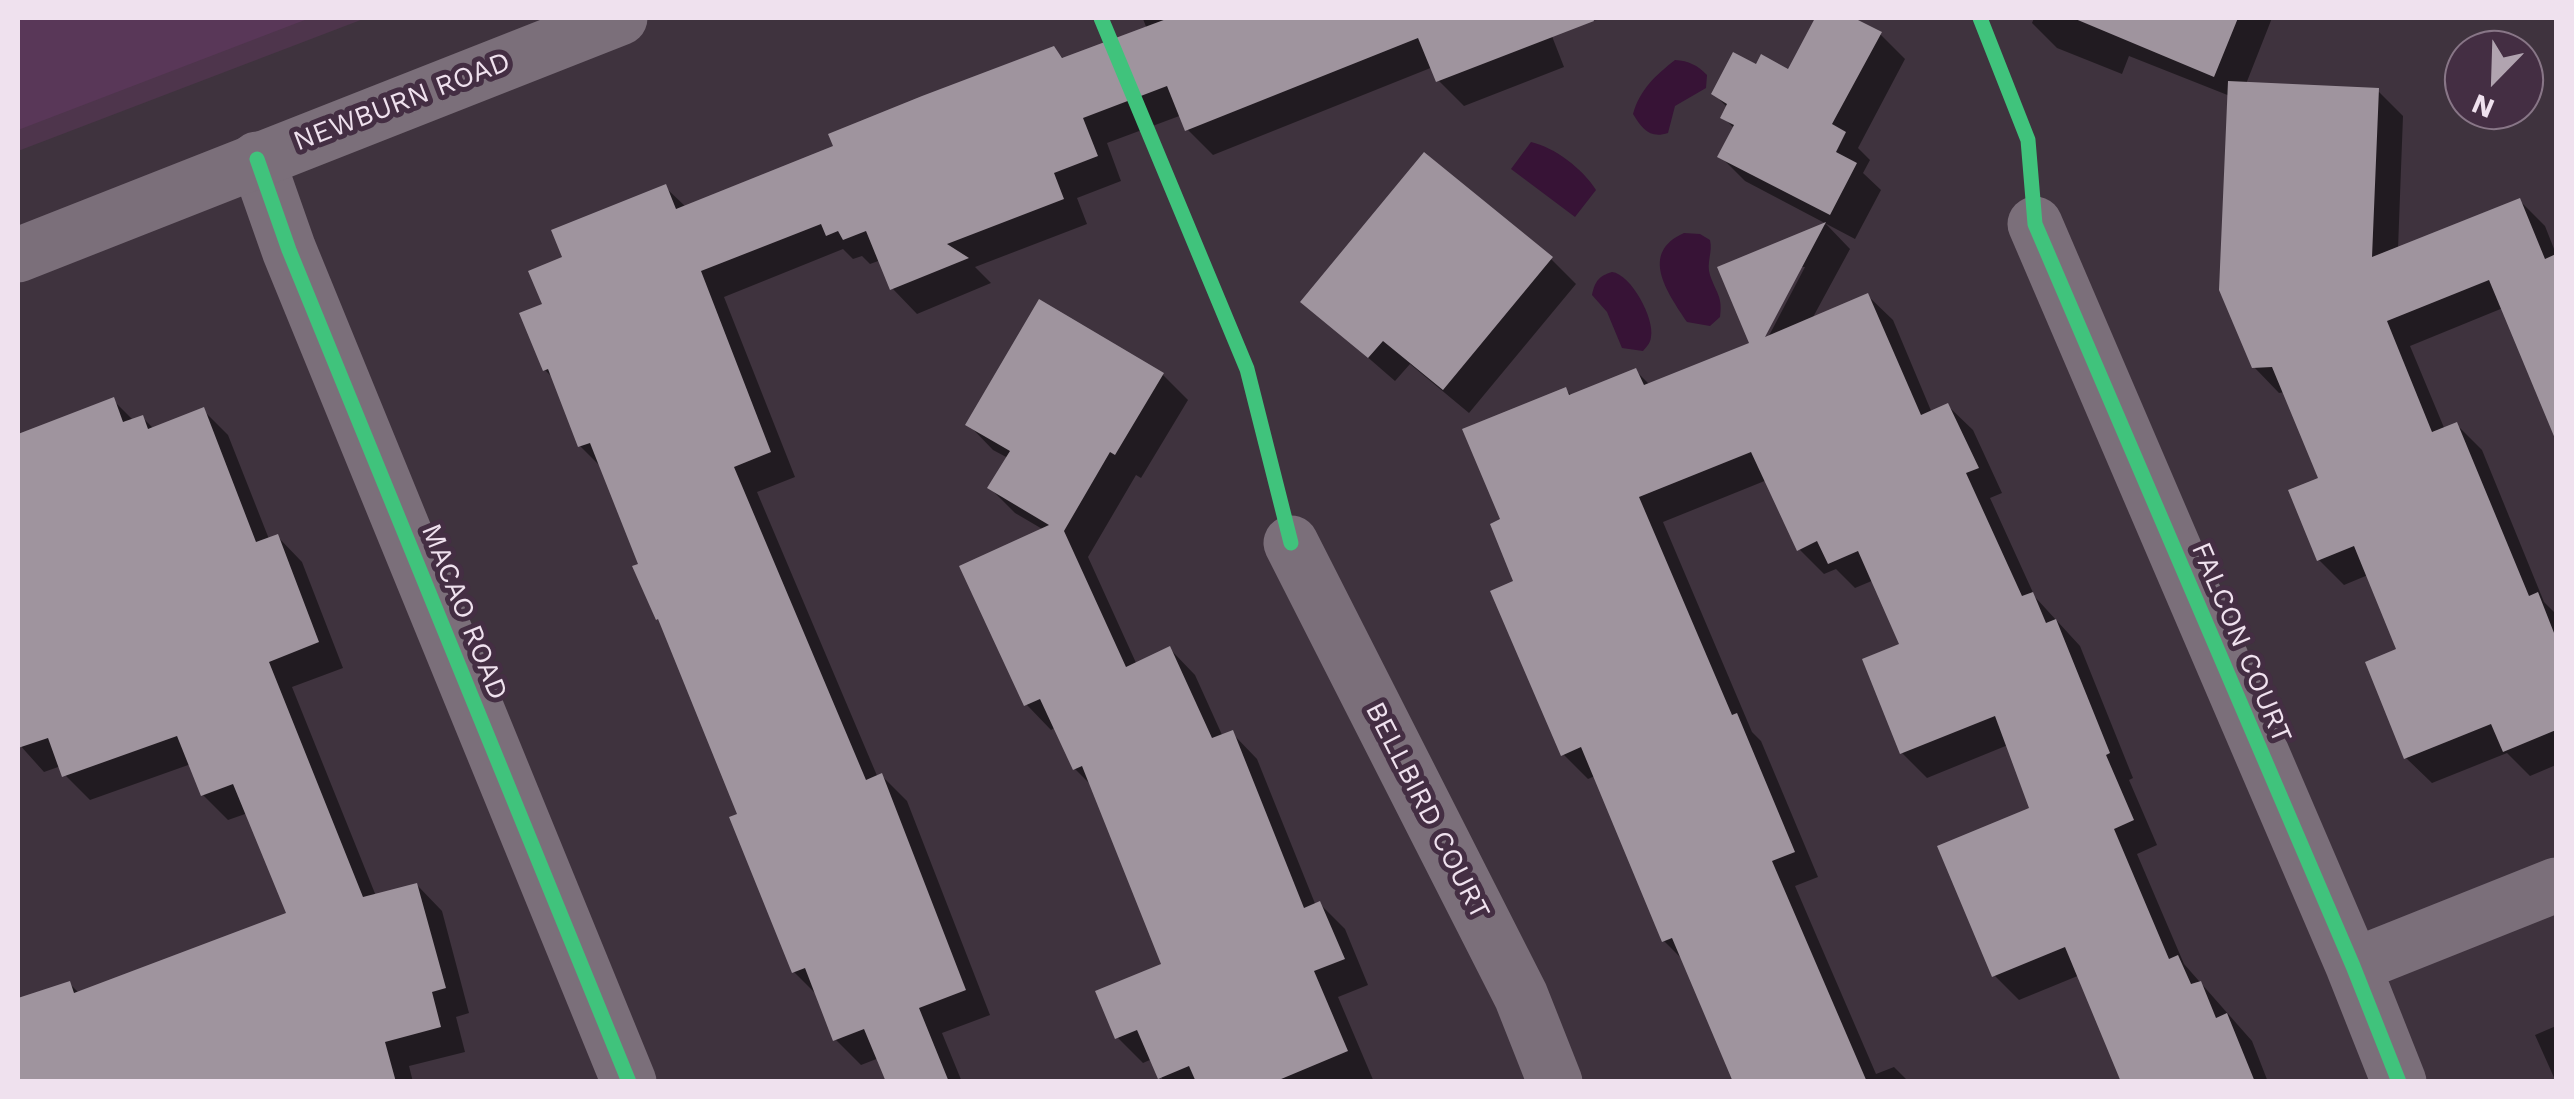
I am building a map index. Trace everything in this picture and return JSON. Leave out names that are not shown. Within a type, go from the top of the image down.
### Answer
[{"type":"street","name":"NEWBURN ROAD","points":[[18,255],[620,18]]},
{"type":"street","name":"MACAO ROAD","points":[[257,159],[289,250],[629,1082]]},
{"type":"street","name":"FALCON COURT","points":[[2035,224],[2398,1082]]},
{"type":"street","name":"BELLBIRD COURT","points":[[1290,544],[1522,996],[1555,1082]]},
{"type":"street","points":[[2352,966],[2556,885]]},
{"type":"shaded area","points":[[18,18],[366,18],[18,151]]},
{"type":"shaded area","points":[[18,18],[310,18],[18,130]]},
{"type":"shaded area","points":[[1675,60],[1696,66],[1707,75],[1706,88],[1675,106],[1668,133],[1651,134],[1633,114],[1650,83]]},
{"type":"shaded area","points":[[1531,142],[1567,160],[1596,190],[1575,217],[1511,169]]},
{"type":"shaded area","points":[[1684,233],[1700,234],[1710,240],[1709,271],[1721,310],[1720,317],[1710,326],[1687,322],[1661,274],[1663,251],[1670,241]]},
{"type":"shaded area","points":[[1612,272],[1627,280],[1645,309],[1651,337],[1643,351],[1622,348],[1607,312],[1592,295],[1598,280]]},
{"type":"building","points":[[1169,18],[1594,21],[1436,82],[1418,38],[1185,131],[1167,86],[1083,118],[1098,156],[1054,173],[1064,199],[947,244],[969,258],[890,290],[866,231],[843,240],[838,231],[826,236],[821,224],[701,271],[771,452],[734,467],[866,780],[882,773],[966,990],[919,1008],[949,1082],[886,1082],[864,1029],[833,1041],[805,968],[792,973],[729,817],[737,814],[658,619],[632,566],[638,564],[590,443],[578,447],[548,369],[543,371],[519,313],[542,304],[528,271],[562,257],[551,230],[666,184],[676,209],[833,146],[828,134],[922,96],[1054,46],[1062,58]]},
{"type":"building","points":[[1815,18],[1854,18],[1882,32],[1832,124],[1846,132],[1836,152],[1857,163],[1830,215],[1717,157],[1734,125],[1720,118],[1727,104],[1711,94],[1733,52],[1756,64],[1761,54],[1788,69]]},
{"type":"building","points":[[2073,18],[2238,18],[2214,77]]},
{"type":"building","points":[[2228,81],[2379,88],[2372,257],[2520,198],[2545,259],[2556,254],[2556,441],[2489,280],[2387,321],[2432,432],[2457,422],[2529,596],[2538,592],[2556,638],[2556,730],[2503,752],[2491,724],[2404,759],[2365,662],[2396,649],[2354,546],[2317,561],[2288,490],[2318,478],[2272,367],[2252,368],[2219,290]]},
{"type":"building","points":[[1424,152],[1553,257],[1443,390],[1383,341],[1368,358],[1300,302]]},
{"type":"building","points":[[1826,222],[1765,337],[1868,293],[1921,415],[1948,403],[1979,468],[1966,473],[2022,596],[2033,592],[2046,623],[2056,619],[2110,753],[2106,755],[2134,820],[2114,829],[2169,959],[2178,955],[2191,984],[2201,981],[2216,1018],[2227,1013],[2255,1082],[2121,1082],[2065,947],[1992,977],[1937,846],[2029,808],[1995,716],[1900,754],[1862,659],[1899,644],[1858,551],[1828,564],[1817,541],[1797,551],[1751,452],[1639,497],[1795,852],[1772,861],[1867,1082],[1733,1082],[1672,938],[1662,942],[1581,747],[1561,756],[1490,591],[1513,581],[1490,524],[1500,519],[1462,429],[1566,387],[1569,395],[1636,368],[1644,385],[1749,343],[1717,267]]},
{"type":"building","points":[[1039,299],[1164,373],[1115,455],[1110,452],[1064,531],[1126,667],[1170,646],[1212,738],[1233,730],[1304,908],[1320,901],[1345,959],[1314,971],[1348,1051],[1274,1082],[1196,1082],[1189,1066],[1158,1079],[1137,1030],[1115,1039],[1095,991],[1161,964],[1082,766],[1073,770],[1040,699],[1024,706],[959,566],[1049,525],[987,488],[1010,451],[965,425]]},
{"type":"building","points":[[114,397],[123,422],[143,415],[148,429],[204,407],[256,542],[278,534],[319,642],[269,662],[363,897],[417,883],[446,988],[432,992],[441,1027],[385,1042],[396,1082],[18,1082],[18,998],[70,981],[74,993],[286,913],[233,784],[201,796],[177,736],[62,777],[48,738],[18,748],[18,434]]},
{"type":"cycle path","points":[[1101,18],[1247,369],[1291,543]]},
{"type":"cycle path","points":[[1980,18],[2028,140],[2035,224],[2399,1082]]},
{"type":"cycle path","points":[[257,159],[289,250],[629,1082]]}]
